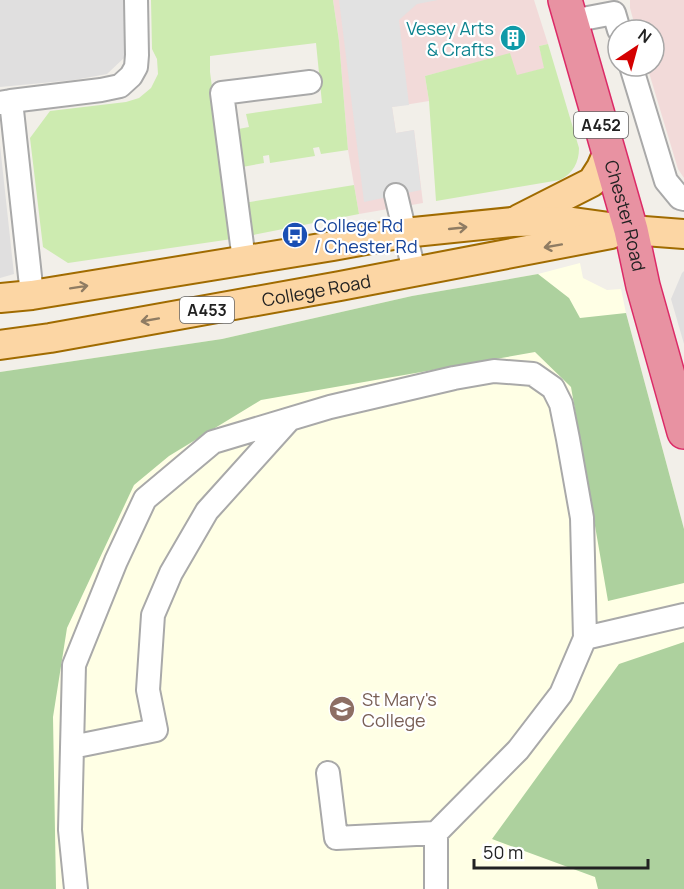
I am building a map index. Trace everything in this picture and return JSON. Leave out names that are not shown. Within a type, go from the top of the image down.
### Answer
[{"type":"highway","name":"Chester Road","points":[[568,10],[684,432]]},
{"type":"main road","name":"College Road","points":[[512,222],[592,182],[608,152]]},
{"type":"main road","name":"College Road","points":[[0,298],[32,295],[404,233],[512,222],[566,221],[630,230],[684,234]]},
{"type":"main road","name":"College Road","points":[[0,345],[50,338],[572,243],[630,230]]},
{"type":"street","points":[[32,295],[5,102],[120,86],[131,76],[136,67],[136,0]]},
{"type":"street","points":[[568,10],[614,12],[616,18]]},
{"type":"street","points":[[635,78],[666,181],[680,198],[684,199]]},
{"type":"street","points":[[244,260],[222,93],[310,82]]},
{"type":"street","points":[[396,195],[414,271]]},
{"type":"street","points":[[75,889],[70,830],[74,665],[116,561],[145,499],[213,442],[330,407],[454,378],[494,371],[533,374],[553,388],[561,404],[582,518],[585,638],[561,694],[518,750],[436,833],[336,838],[328,773]]},
{"type":"street","points":[[72,747],[156,730],[148,690],[153,615],[171,573],[207,512],[290,419]]},
{"type":"street","points":[[585,638],[684,615]]},
{"type":"street","points":[[436,833],[436,889]]},
{"type":"shaded area","points":[[0,0],[125,0],[125,57],[107,74],[74,80],[0,87]]},
{"type":"shaded area","points":[[333,0],[534,0],[548,44],[539,46],[545,68],[516,76],[510,54],[425,76],[429,101],[392,107],[396,133],[414,130],[423,203],[359,214],[348,150],[339,41]]},
{"type":"shaded area","points":[[339,0],[438,0],[417,4],[399,20],[409,105],[392,107],[396,133],[414,130],[421,190],[364,202]]},
{"type":"shaded area","points":[[630,0],[684,0],[684,178],[678,169],[651,78],[666,78],[666,18],[633,18]]},
{"type":"shaded area","points":[[0,145],[14,274],[0,278]]},
{"type":"shaded area","name":"St Mary's College","points":[[580,263],[583,278],[607,290],[621,289],[684,529],[684,889],[0,889],[0,372],[222,339],[412,296],[538,274]]},
{"type":"shaded area","points":[[684,271],[684,344],[671,299]]},
{"type":"green space","points":[[151,0],[333,0],[339,41],[348,150],[321,154],[319,147],[313,148],[315,156],[270,163],[269,155],[263,156],[264,163],[237,168],[233,130],[249,127],[246,114],[322,103],[316,43],[210,56],[210,72],[232,239],[68,263],[43,247],[30,138],[50,111],[126,102],[139,98],[151,88],[158,74],[157,59],[152,49]]},
{"type":"green space","points":[[548,44],[579,148],[578,158],[572,171],[560,180],[436,201],[425,76],[510,53],[517,75],[544,68],[539,46]]},
{"type":"green space","points":[[354,185],[359,214],[248,236],[244,203]]},
{"type":"green space","points":[[538,274],[569,298],[580,318],[626,313],[684,529],[684,583],[608,601],[571,387],[535,352],[261,400],[169,456],[134,485],[67,628],[53,717],[56,889],[0,889],[0,372],[222,339],[412,296]]},
{"type":"green space","points":[[684,642],[684,889],[598,889],[595,877],[492,839],[619,664]]},
{"type":"place","name":"Vesey Arts & Crafts","points":[[513,38]]},
{"type":"place","name":"College Rd / Chester Rd","points":[[295,235]]},
{"type":"place","name":"St Mary's College","points":[[342,709]]}]
